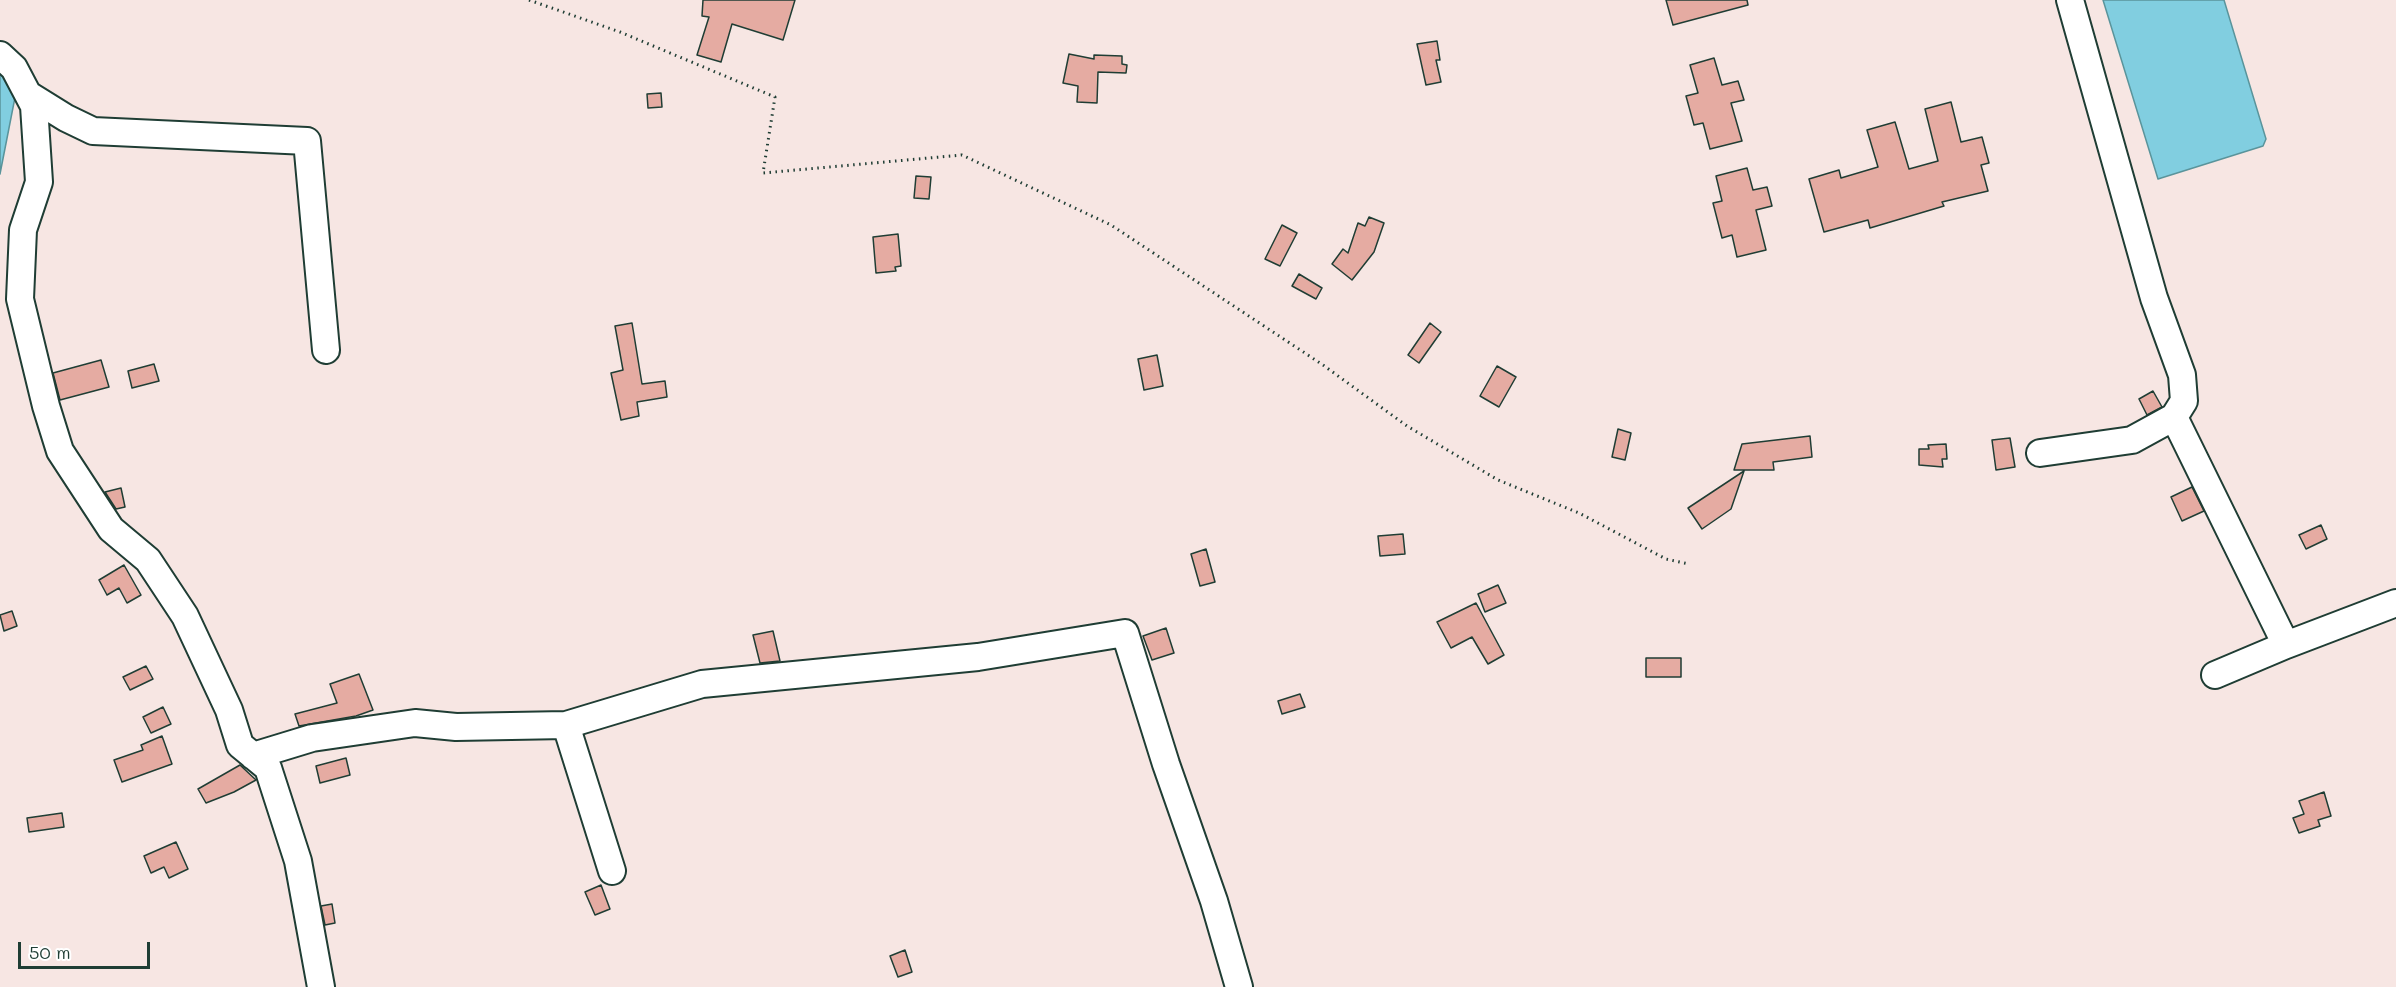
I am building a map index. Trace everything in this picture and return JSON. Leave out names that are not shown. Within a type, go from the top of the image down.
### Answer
[{"type":"street","points":[[2040,453],[2132,440],[2174,417],[2184,401],[2182,375],[2154,298],[2070,0]]},
{"type":"street","points":[[0,55],[14,68],[34,106],[39,182],[23,230],[20,299],[46,406],[60,451],[111,529],[148,560],[184,616],[229,710],[240,745],[268,768],[298,861],[321,987]]},
{"type":"street","points":[[29,95],[66,118],[93,131],[307,141],[326,350]]},
{"type":"street","points":[[2174,417],[2286,645]]},
{"type":"street","points":[[2215,675],[2396,603]]},
{"type":"street","points":[[253,756],[312,738],[415,723],[456,727],[566,725],[702,684],[978,657],[1125,633],[1166,764],[1214,901],[1239,987]]},
{"type":"street","points":[[566,725],[612,871]]},
{"type":"path","points":[[529,0],[620,32],[774,97],[763,173],[962,155],[1111,225],[1323,365],[1407,426],[1498,480],[1579,513],[1666,559],[1689,564]]},
{"type":"water","points":[[2103,0],[2224,0],[2266,139],[2263,146],[2158,179]]},
{"type":"water","points":[[0,67],[19,77],[0,174]]},
{"type":"building","points":[[703,0],[795,0],[783,40],[732,24],[721,62],[697,55],[709,17],[702,16]]},
{"type":"building","points":[[1666,0],[1747,0],[1748,5],[1673,25]]},
{"type":"building","points":[[1437,41],[1440,60],[1436,60],[1441,82],[1426,85],[1417,44]]},
{"type":"building","points":[[1069,54],[1094,59],[1094,55],[1122,56],[1122,64],[1127,65],[1126,73],[1098,72],[1097,103],[1077,102],[1078,86],[1063,83]]},
{"type":"building","points":[[1714,58],[1722,85],[1738,81],[1744,100],[1731,103],[1742,141],[1710,149],[1703,123],[1694,125],[1686,96],[1698,93],[1690,65]]},
{"type":"building","points":[[661,93],[662,107],[648,108],[647,94]]},
{"type":"building","points":[[1951,102],[1961,142],[1982,137],[1989,163],[1981,165],[1988,191],[1942,202],[1944,206],[1870,228],[1868,220],[1824,232],[1809,179],[1839,170],[1841,178],[1878,167],[1867,130],[1895,122],[1909,169],[1938,161],[1925,109]]},
{"type":"building","points":[[1747,168],[1753,190],[1767,187],[1772,206],[1756,210],[1766,250],[1737,257],[1732,235],[1722,238],[1713,203],[1722,201],[1716,176]]},
{"type":"building","points":[[916,176],[931,177],[929,199],[914,198]]},
{"type":"building","points":[[1369,217],[1384,223],[1374,252],[1352,280],[1332,264],[1343,249],[1348,253],[1358,223],[1365,226]]},
{"type":"building","points":[[1282,225],[1297,233],[1280,266],[1265,259]]},
{"type":"building","points":[[898,234],[901,266],[895,267],[896,271],[876,273],[873,237]]},
{"type":"building","points":[[1299,274],[1322,288],[1316,299],[1292,286]]},
{"type":"building","points":[[632,323],[642,384],[665,381],[667,397],[637,402],[639,416],[621,420],[611,373],[623,370],[615,326]]},
{"type":"building","points":[[1430,323],[1441,332],[1419,363],[1408,355]]},
{"type":"building","points":[[1157,355],[1163,386],[1144,390],[1138,359]]},
{"type":"building","points":[[101,360],[109,387],[60,400],[53,373]]},
{"type":"building","points":[[154,364],[159,381],[132,388],[128,371]]},
{"type":"building","points":[[1497,366],[1516,377],[1499,407],[1480,396]]},
{"type":"building","points":[[2153,391],[2162,407],[2147,415],[2139,399]]},
{"type":"building","points":[[1618,429],[1631,433],[1625,460],[1612,457]]},
{"type":"building","points":[[1810,436],[1812,457],[1773,462],[1774,470],[1734,470],[1742,444]]},
{"type":"building","points":[[2010,438],[2015,467],[1996,470],[1992,440]]},
{"type":"building","points":[[1946,444],[1947,459],[1942,459],[1943,467],[1919,465],[1919,449],[1929,449],[1928,445]]},
{"type":"building","points":[[1744,471],[1731,509],[1702,529],[1688,508]]},
{"type":"building","points":[[2192,487],[2204,511],[2182,521],[2171,497]]},
{"type":"building","points":[[121,488],[125,507],[116,509],[105,492]]},
{"type":"building","points":[[2321,525],[2327,539],[2306,549],[2299,535]]},
{"type":"building","points":[[1403,534],[1405,554],[1380,556],[1378,536]]},
{"type":"building","points":[[1206,549],[1215,582],[1200,586],[1191,554]]},
{"type":"building","points":[[124,565],[141,595],[127,603],[119,588],[107,595],[99,580]]},
{"type":"building","points":[[1498,585],[1506,603],[1485,612],[1478,594]]},
{"type":"building","points":[[1476,603],[1504,655],[1488,664],[1472,637],[1451,648],[1437,622]]},
{"type":"building","points":[[12,611],[17,626],[4,631],[0,615]]},
{"type":"building","points":[[1166,628],[1174,653],[1152,660],[1143,636]]},
{"type":"building","points":[[773,631],[780,661],[760,663],[753,635]]},
{"type":"building","points":[[1646,658],[1681,658],[1681,677],[1646,677]]},
{"type":"building","points":[[146,666],[153,679],[130,690],[123,677]]},
{"type":"building","points":[[359,674],[373,710],[356,716],[299,726],[295,714],[337,703],[330,684]]},
{"type":"building","points":[[1300,694],[1305,707],[1282,714],[1278,701]]},
{"type":"building","points":[[163,707],[171,724],[151,733],[143,717]]},
{"type":"building","points":[[162,736],[172,764],[122,782],[114,760],[143,750],[141,745]]},
{"type":"building","points":[[346,758],[350,775],[320,783],[316,766]]},
{"type":"building","points":[[240,765],[256,780],[206,803],[198,789]]},
{"type":"building","points":[[2324,792],[2331,816],[2318,820],[2320,826],[2299,833],[2293,818],[2304,814],[2299,801]]},
{"type":"building","points":[[62,813],[64,827],[29,832],[27,818]]},
{"type":"building","points":[[176,842],[188,869],[169,878],[164,867],[151,873],[144,856]]},
{"type":"building","points":[[601,885],[610,909],[595,915],[585,892]]},
{"type":"building","points":[[332,904],[335,923],[325,925],[321,906]]},
{"type":"building","points":[[905,950],[912,972],[898,977],[890,956]]}]
